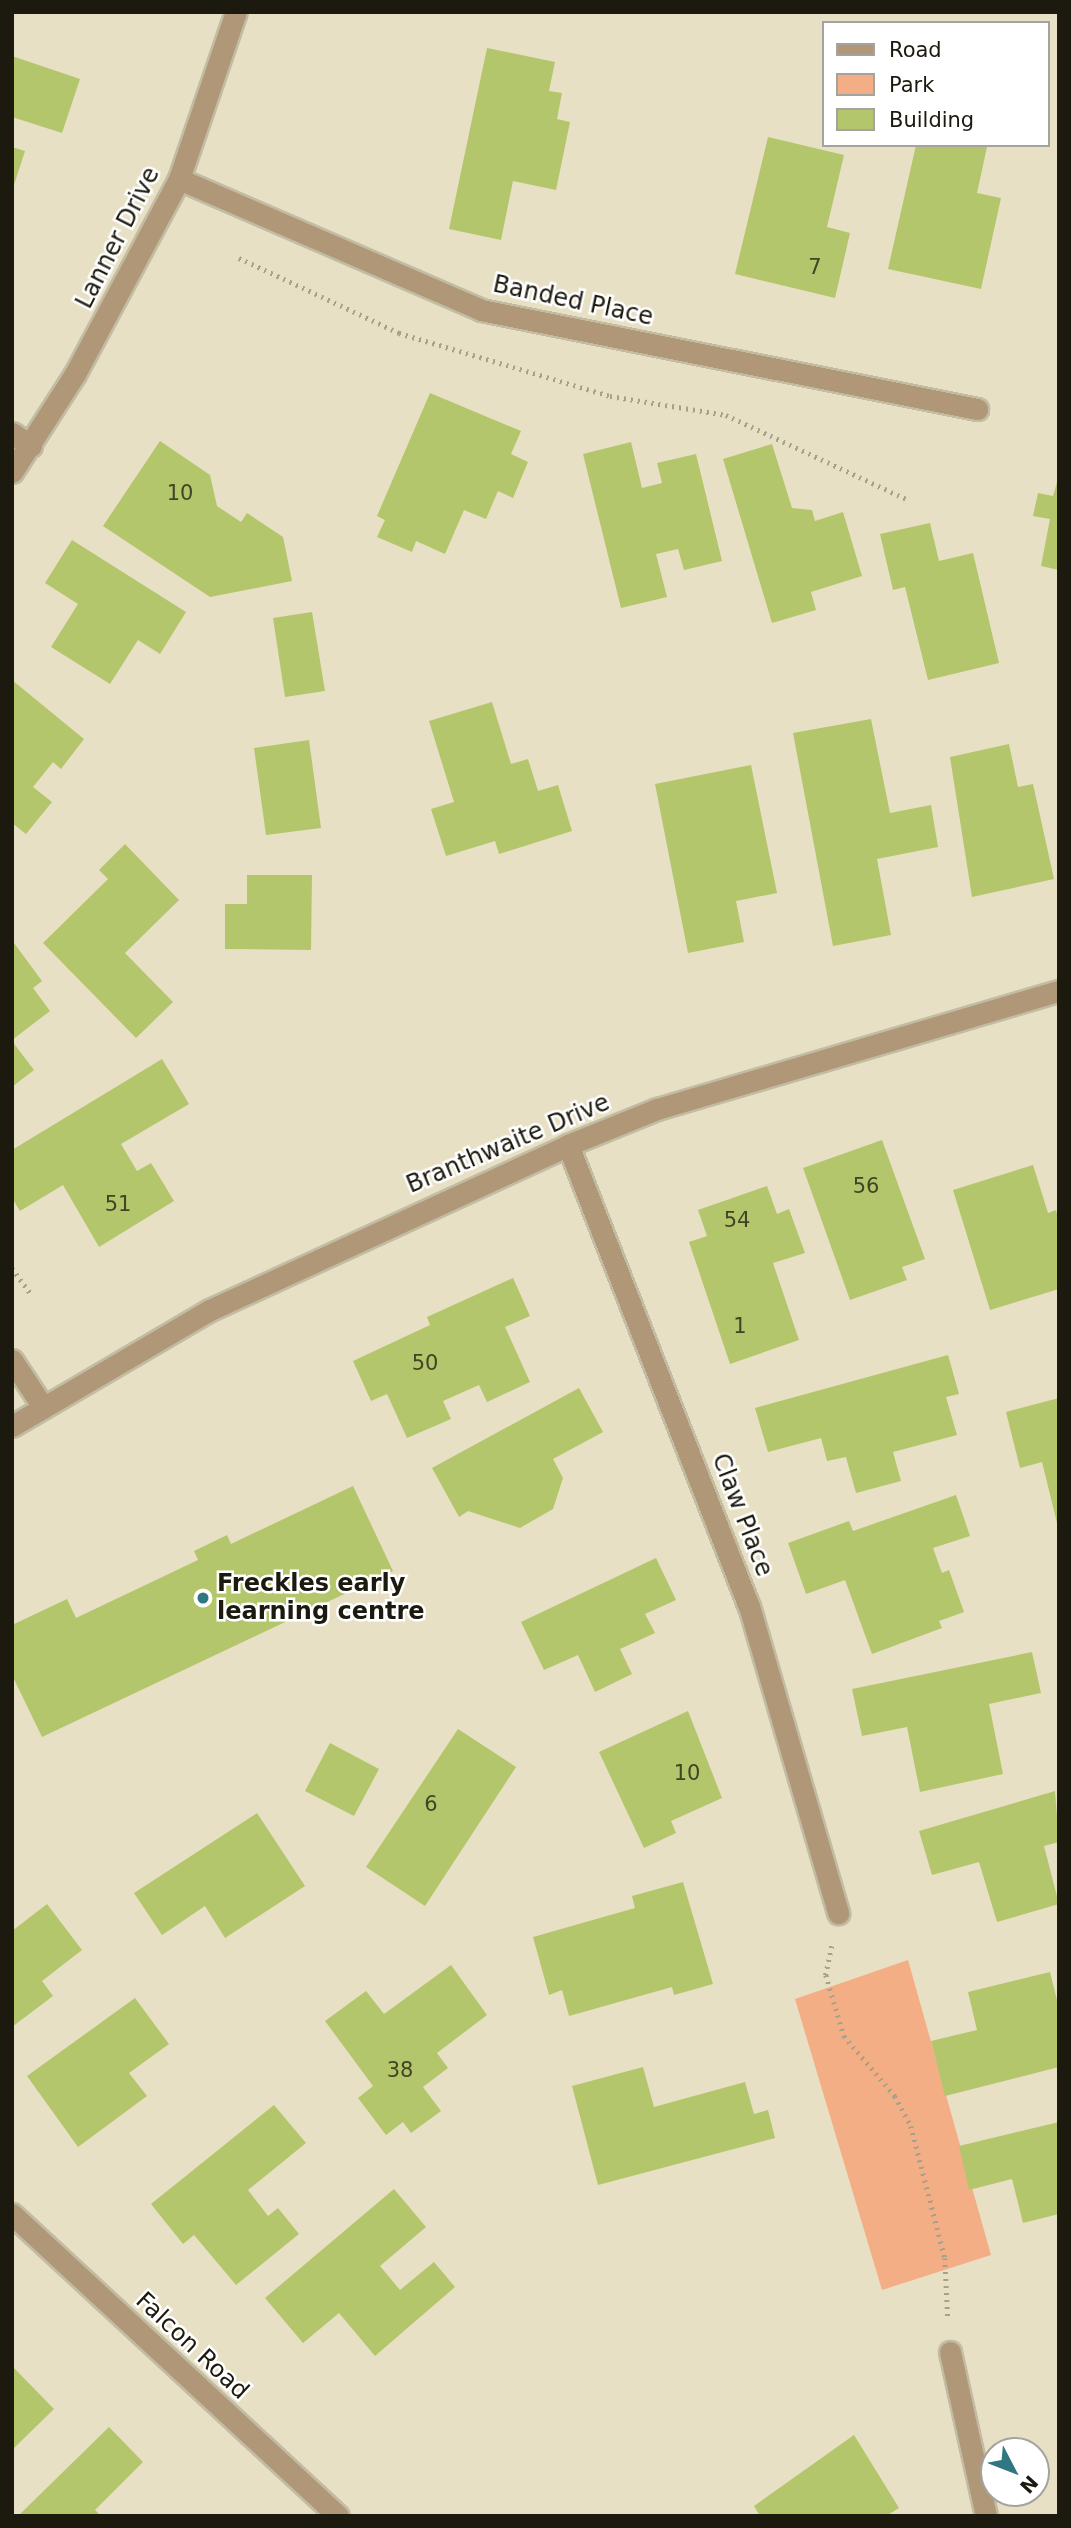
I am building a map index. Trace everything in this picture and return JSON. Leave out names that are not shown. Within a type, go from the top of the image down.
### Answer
[{"type":"street","name":"Lanner Drive","points":[[12,472],[31,446],[179,179],[236,12]]},
{"type":"street","name":"Banded Place","points":[[179,179],[481,310],[977,409]]},
{"type":"street","points":[[12,433],[31,446]]},
{"type":"street","name":"Branthwaite Drive","points":[[12,1426],[210,1310],[568,1145],[657,1109],[1059,991]]},
{"type":"street","name":"Claw Place","points":[[568,1145],[749,1606],[838,1913]]},
{"type":"street","points":[[12,1360],[43,1407]]},
{"type":"street","name":"Falcon Road","points":[[12,2214],[338,2516]]},
{"type":"street","points":[[950,2352],[986,2516]]},
{"type":"path","points":[[239,258],[399,333],[610,396],[726,415],[906,499]]},
{"type":"path","points":[[12,1268],[31,1294]]},
{"type":"path","points":[[838,1913],[826,1975],[844,2036],[895,2096],[911,2126],[945,2259],[950,2352]]},
{"type":"green space","points":[[908,1960],[991,2255],[882,2290],[795,1999]]},
{"type":"building","points":[[487,48],[555,62],[549,91],[562,93],[557,119],[570,122],[556,190],[513,181],[501,240],[449,229]]},
{"type":"building","points":[[12,56],[80,79],[62,133],[12,117]]},
{"type":"building","points":[[768,137],[844,155],[827,227],[850,233],[835,298],[735,274]]},
{"type":"building","points":[[12,147],[25,151],[13,188],[12,188]]},
{"type":"building","points":[[916,147],[987,147],[977,193],[1001,198],[981,289],[888,269]]},
{"type":"building","points":[[430,393],[521,431],[511,454],[528,462],[513,498],[498,491],[486,519],[464,510],[445,554],[416,541],[412,552],[377,537],[385,520],[377,516]]},
{"type":"building","points":[[160,441],[210,475],[217,506],[241,522],[247,513],[283,537],[292,581],[210,597],[103,526]]},
{"type":"building","points":[[631,442],[642,488],[662,483],[657,463],[696,454],[722,561],[684,570],[678,549],[656,554],[667,597],[621,608],[583,454]]},
{"type":"building","points":[[772,444],[792,508],[812,510],[815,521],[843,512],[862,576],[811,592],[816,610],[772,623],[723,459]]},
{"type":"building","points":[[1059,476],[1059,570],[1041,566],[1050,519],[1033,516],[1038,493],[1053,496]]},
{"type":"building","points":[[930,523],[939,561],[973,553],[999,663],[928,680],[905,587],[893,590],[880,534]]},
{"type":"building","points":[[72,540],[186,612],[160,654],[138,640],[110,684],[51,647],[78,604],[45,583]]},
{"type":"building","points":[[312,612],[325,691],[285,697],[273,618]]},
{"type":"building","points":[[12,680],[84,739],[61,769],[53,762],[33,787],[52,802],[26,834],[12,823]]},
{"type":"building","points":[[492,702],[511,764],[528,759],[538,791],[558,785],[572,831],[499,854],[495,841],[446,856],[431,809],[454,802],[429,721]]},
{"type":"building","points":[[871,719],[890,813],[931,805],[938,847],[877,859],[891,935],[833,946],[793,733]]},
{"type":"building","points":[[309,740],[321,828],[266,835],[254,748]]},
{"type":"building","points":[[1009,744],[1018,787],[1033,784],[1054,879],[972,897],[950,757]]},
{"type":"building","points":[[751,765],[777,893],[736,901],[744,942],[688,953],[655,784]]},
{"type":"building","points":[[125,844],[179,900],[125,953],[173,1002],[136,1038],[43,943],[108,879],[99,870]]},
{"type":"building","points":[[247,875],[312,875],[311,950],[225,949],[225,904],[247,904]]},
{"type":"building","points":[[14,943],[42,981],[33,988],[50,1011],[12,1040]]},
{"type":"building","points":[[12,1041],[34,1070],[12,1087]]},
{"type":"building","points":[[162,1059],[189,1104],[121,1144],[137,1171],[151,1163],[174,1201],[99,1247],[63,1185],[20,1211],[12,1198],[12,1150]]},
{"type":"building","points":[[882,1140],[925,1259],[902,1267],[907,1280],[850,1300],[803,1168]]},
{"type":"building","points":[[1033,1165],[1048,1213],[1056,1210],[1059,1220],[1059,1289],[990,1310],[953,1190]]},
{"type":"building","points":[[767,1186],[777,1214],[789,1209],[805,1253],[773,1263],[799,1340],[730,1364],[689,1242],[707,1236],[698,1210]]},
{"type":"building","points":[[513,1278],[530,1316],[505,1327],[530,1382],[487,1402],[479,1385],[443,1401],[451,1419],[407,1438],[387,1394],[371,1401],[353,1361],[430,1325],[427,1317]]},
{"type":"building","points":[[948,1355],[959,1394],[946,1397],[957,1435],[893,1452],[901,1481],[856,1493],[846,1457],[827,1461],[821,1438],[768,1452],[755,1408]]},
{"type":"building","points":[[579,1388],[603,1432],[553,1459],[563,1478],[553,1509],[520,1528],[468,1511],[459,1517],[432,1468]]},
{"type":"building","points":[[1059,1398],[1058,1527],[1042,1462],[1020,1468],[1006,1412]]},
{"type":"building","points":[[353,1486],[393,1571],[42,1737],[12,1675],[12,1625],[67,1599],[76,1618],[198,1560],[194,1551],[227,1535],[231,1544]]},
{"type":"building","points":[[956,1495],[970,1536],[933,1548],[942,1573],[949,1570],[964,1612],[939,1621],[942,1628],[872,1654],[845,1580],[806,1594],[788,1543],[849,1521],[853,1531]]},
{"type":"building","points":[[656,1558],[676,1600],[645,1614],[655,1633],[620,1649],[632,1674],[595,1692],[578,1655],[544,1670],[521,1622]]},
{"type":"building","points":[[1032,1652],[1041,1693],[989,1704],[1003,1774],[920,1792],[907,1727],[862,1736],[852,1689]]},
{"type":"building","points":[[688,1711],[722,1798],[671,1821],[676,1833],[644,1848],[599,1752]]},
{"type":"building","points":[[458,1729],[516,1767],[425,1906],[366,1867]]},
{"type":"building","points":[[330,1743],[379,1769],[354,1816],[305,1791]]},
{"type":"building","points":[[1055,1791],[1059,1842],[1044,1846],[1059,1904],[997,1922],[979,1862],[932,1875],[919,1831]]},
{"type":"building","points":[[257,1813],[305,1886],[225,1938],[205,1906],[162,1935],[134,1893]]},
{"type":"building","points":[[683,1882],[713,1984],[674,1995],[672,1987],[569,2016],[562,1990],[549,1995],[533,1937],[635,1908],[632,1896]]},
{"type":"building","points":[[47,1904],[82,1950],[42,1981],[53,1996],[12,2027],[12,1931]]},
{"type":"building","points":[[451,1965],[487,2015],[437,2053],[448,2068],[423,2087],[441,2111],[411,2133],[403,2122],[386,2135],[358,2098],[373,2086],[325,2021],[366,1991],[384,2014]]},
{"type":"building","points":[[1050,1972],[1059,2008],[1059,2067],[945,2096],[931,2041],[977,2030],[968,1992]]},
{"type":"building","points":[[135,1998],[169,2044],[129,2073],[147,2096],[78,2147],[27,2076]]},
{"type":"building","points":[[643,2067],[654,2107],[745,2082],[754,2114],[768,2110],[775,2138],[598,2185],[572,2086]]},
{"type":"building","points":[[274,2105],[306,2143],[248,2190],[268,2216],[278,2208],[299,2234],[236,2285],[194,2235],[183,2244],[151,2204]]},
{"type":"building","points":[[1059,2122],[1059,2214],[1023,2223],[1012,2179],[969,2190],[959,2146]]},
{"type":"building","points":[[394,2189],[426,2227],[380,2266],[400,2290],[434,2262],[455,2287],[375,2356],[339,2313],[303,2343],[265,2298]]},
{"type":"building","points":[[12,2366],[54,2409],[12,2450]]},
{"type":"building","points":[[109,2427],[143,2462],[95,2510],[101,2516],[18,2516]]},
{"type":"building","points":[[854,2435],[899,2508],[886,2516],[760,2516],[754,2506]]},
{"type":"place","name":"Freckles early learning centre","points":[[203,1598]]}]
